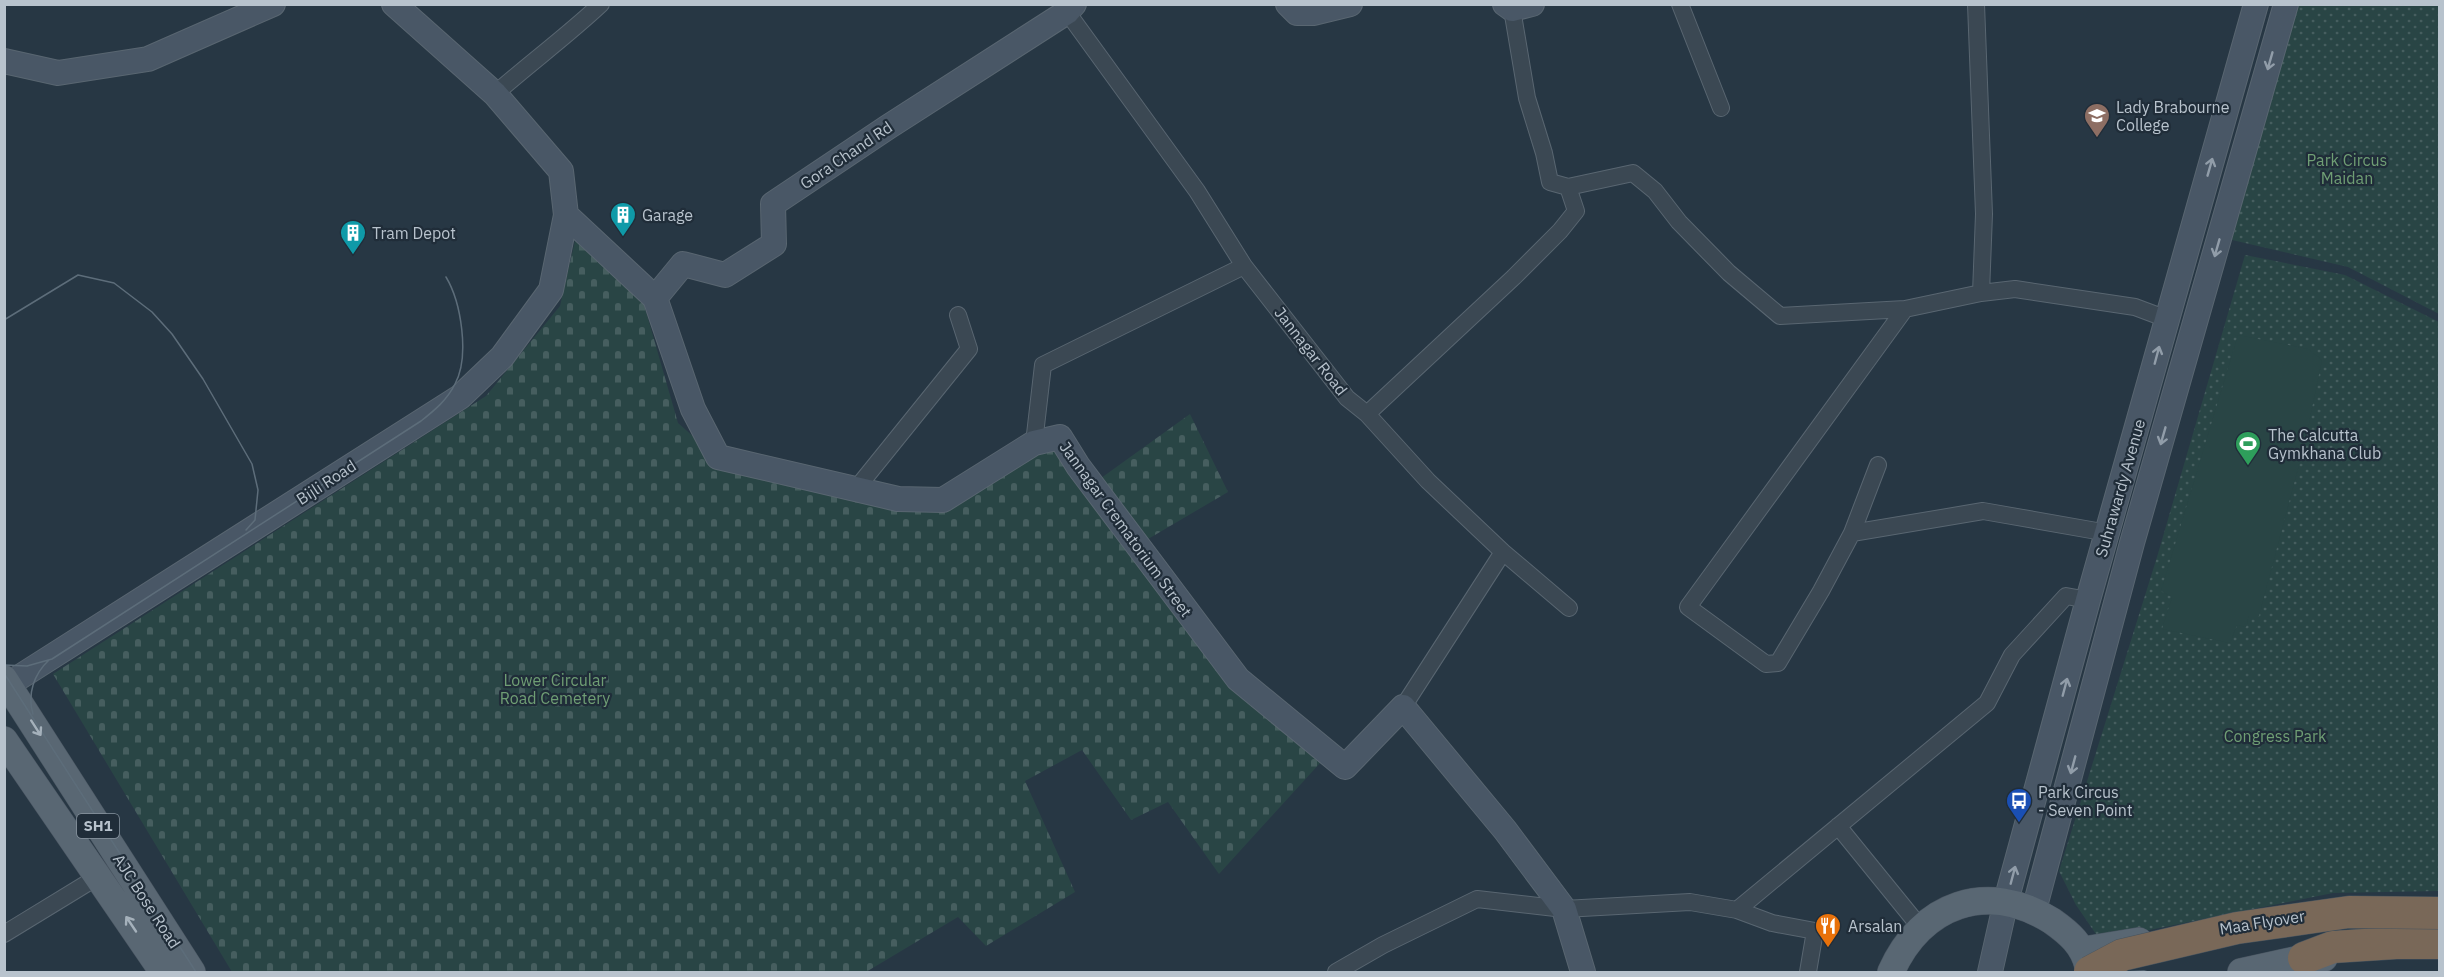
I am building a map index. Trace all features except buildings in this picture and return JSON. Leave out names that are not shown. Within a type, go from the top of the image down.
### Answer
[{"type":"highway","points":[[2088,965],[2237,928],[2349,912],[2439,923]]},
{"type":"highway","points":[[2301,964],[2333,947],[2396,943],[2439,923]]},
{"type":"highway","name":"Maa Flyover","points":[[2106,972],[2143,962],[2300,932],[2362,925],[2439,923]]},
{"type":"main road","name":"AJC Bose Road","points":[[6,683],[192,972]]},
{"type":"main road","points":[[4,740],[163,972]]},
{"type":"main road","points":[[1891,972],[1901,950],[1920,927],[1946,910],[1975,902],[2006,902],[2034,910],[2060,926],[2088,965]]},
{"type":"main road","points":[[2241,972],[2301,964],[2411,956],[2439,958]]},
{"type":"street","points":[[4,60],[57,73],[148,59],[273,4]]},
{"type":"street","name":"Bijli Road","points":[[6,683],[460,397],[502,357],[551,290],[566,215],[561,171],[495,94],[394,4]]},
{"type":"street","points":[[495,94],[601,4]]},
{"type":"street","points":[[1288,4],[1297,12],[1313,12],[1350,4]]},
{"type":"street","points":[[1680,4],[1721,108]]},
{"type":"street","points":[[1976,4],[1984,214],[1981,293]]},
{"type":"street","name":"Suhrawardy Avenue","points":[[1990,972],[2006,902],[2088,600],[2256,4]]},
{"type":"street","name":"Suhrawardy Avenue","points":[[2034,910],[2132,543],[2286,4]]},
{"type":"street","points":[[1516,6],[1527,98],[1544,153],[1550,182],[1568,187],[1633,173],[1655,191],[1679,222],[1729,273],[1780,316],[1905,309],[1981,293],[2015,289],[2135,307],[2167,319]]},
{"type":"street","name":"Jannagar Road","points":[[1067,7],[1197,191],[1244,266],[1347,398],[1367,414],[1428,481],[1503,552],[1569,608]]},
{"type":"street","name":"Gora Chand Rd","points":[[655,298],[683,264],[725,275],[774,244],[773,204],[1067,7]]},
{"type":"street","points":[[1367,414],[1560,231],[1576,211],[1568,187]]},
{"type":"street","name":"Jannagar Crematorium Street","points":[[566,215],[655,298],[693,409],[718,457],[898,500],[944,500],[1034,443],[1060,437],[1078,466],[1238,679],[1345,767],[1403,707]]},
{"type":"street","points":[[1034,443],[1043,364],[1244,266]]},
{"type":"street","points":[[1878,465],[1852,533],[1778,663],[1766,664],[1688,607],[1905,309]]},
{"type":"street","points":[[856,489],[969,349],[958,315]]},
{"type":"street","points":[[1852,533],[1983,511],[2108,533]]},
{"type":"street","points":[[1503,552],[1403,707],[1505,830],[1564,909],[1583,972]]},
{"type":"street","points":[[1737,910],[1987,703],[2012,655],[2066,596],[2088,600]]},
{"type":"street","points":[[1838,826],[1920,927]]},
{"type":"street","points":[[4,934],[99,876]]},
{"type":"street","points":[[1336,972],[1383,945],[1477,899],[1564,909],[1690,902],[1737,910],[1772,923],[1815,931],[1808,972]]},
{"type":"green space","name":"Park Circus Maidan","points":[[2296,5],[2439,5],[2439,314],[2348,267],[2232,240]]},
{"type":"green space","name":"Lower Circular Road Cemetery","points":[[575,241],[643,301],[678,423],[712,453],[947,499],[1059,442],[1090,486],[1190,414],[1228,492],[1143,542],[1229,686],[1321,762],[1219,874],[1168,802],[1131,820],[1082,750],[1025,781],[1075,892],[986,946],[958,917],[866,972],[232,972],[53,674],[486,396],[560,306]]},
{"type":"green space","name":"Congress Park","points":[[2245,255],[2345,275],[2439,322],[2439,891],[2333,893],[2100,940],[2076,905],[2059,871],[2157,557]]},
{"type":"green space","name":"The Calcutta Gymkhana Club","points":[[2238,335],[2308,349],[2322,360],[2305,442],[2259,616],[2249,616],[2246,627],[2237,625],[2230,643],[2162,629],[2172,597],[2161,591]]},
{"type":"tram line","points":[[4,320],[78,275],[114,283],[152,312],[172,334],[203,379],[252,464],[258,490],[255,520],[246,530]]},
{"type":"tram line","points":[[4,665],[27,666],[52,659],[431,413],[452,390],[460,372],[462,359],[462,329],[456,300],[446,277]]},
{"type":"tram line","points":[[33,714],[31,707],[33,685],[39,672],[49,660]]},
{"type":"tram line","points":[[4,673],[196,972]]},
{"type":"tram line","points":[[2121,972],[2148,972]]},
{"type":"place","name":"Lady Brabourne College","points":[[2097,139]]},
{"type":"place","name":"Garage","points":[[623,238]]},
{"type":"place","name":"Tram Depot","points":[[353,256]]},
{"type":"place","name":"The Calcutta Gymkhana Club","points":[[2248,467]]},
{"type":"place","name":"Park Circus - Seven Point","points":[[2019,824]]},
{"type":"place","name":"Arsalan","points":[[1828,949]]}]
